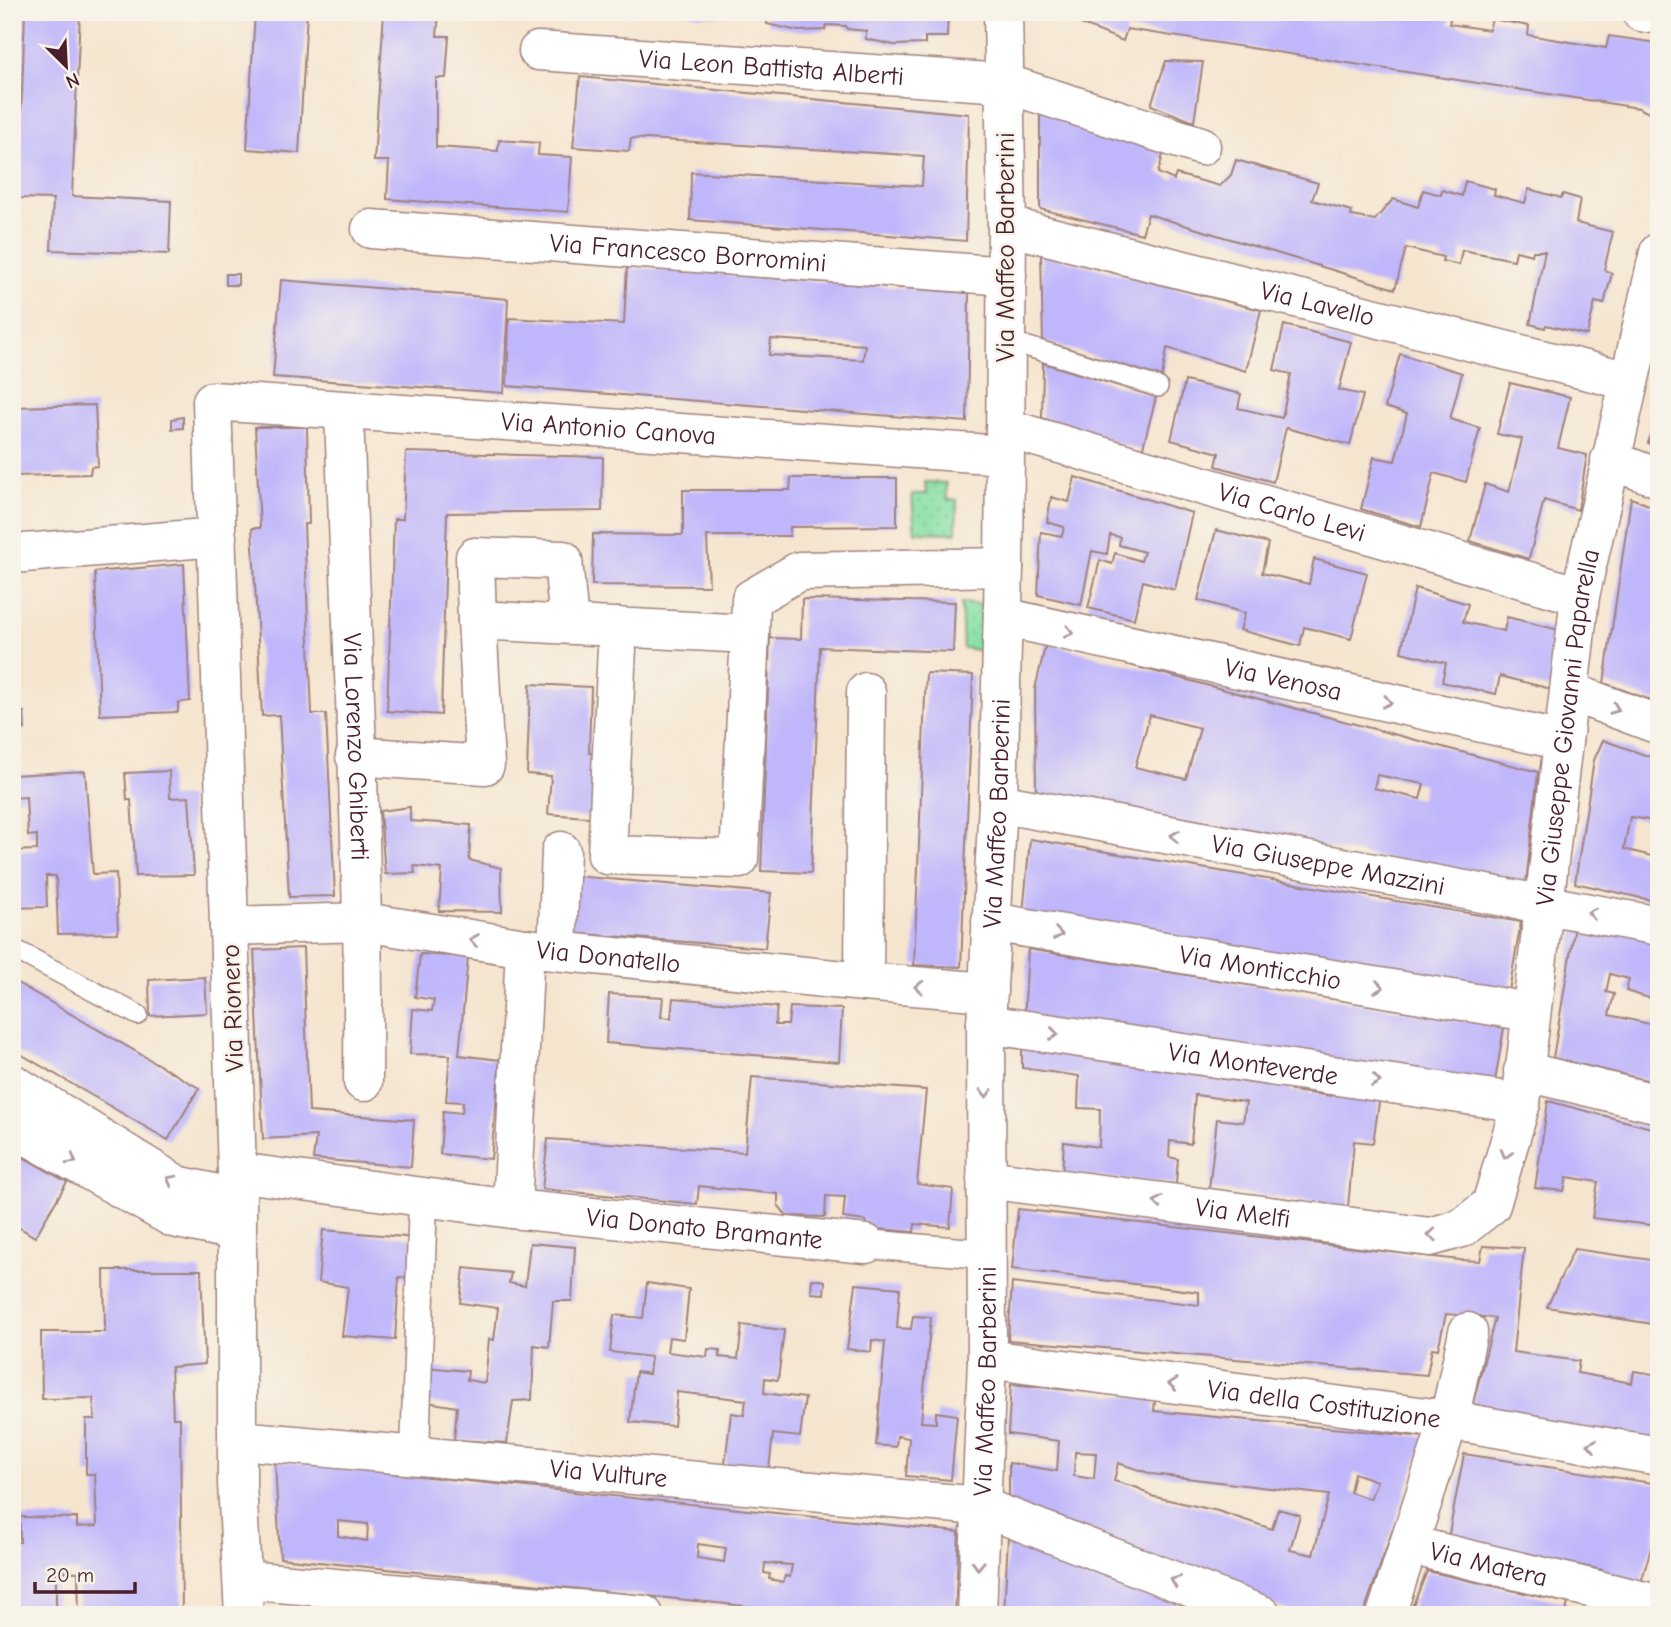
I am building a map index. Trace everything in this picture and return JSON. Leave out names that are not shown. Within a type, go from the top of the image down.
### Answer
[{"type":"street","name":"Via Maffeo Barberini","points":[[977,1615],[987,1359],[987,1008],[998,803],[1004,567],[1007,226],[1003,12]]},
{"type":"street","points":[[1641,12],[1659,15]]},
{"type":"street","name":"Via Leon Battista Alberti","points":[[538,51],[1004,83],[1054,96],[1201,146]]},
{"type":"street","name":"Via Lavello","points":[[1007,226],[1629,381]]},
{"type":"street","name":"Via Francesco Borromini","points":[[371,229],[1007,276]]},
{"type":"street","name":"Via Giuseppe Giovanni Paparella","points":[[1491,1205],[1522,1087],[1529,1012],[1571,692],[1580,596],[1659,252]]},
{"type":"street","name":"Via Antonio Canova","points":[[212,401],[344,411],[1004,442]]},
{"type":"street","name":"Via Rionero","points":[[212,401],[236,1200],[239,1440],[237,1483],[244,1597]]},
{"type":"street","name":"Via Lorenzo Ghiberti","points":[[344,411],[355,756],[364,922],[363,1082]]},
{"type":"street","name":"Via Carlo Levi","points":[[1004,442],[1580,596]]},
{"type":"street","points":[[1610,460],[1659,478]]},
{"type":"street","points":[[12,554],[217,537]]},
{"type":"street","points":[[355,756],[485,765],[474,556],[563,560],[569,624]]},
{"type":"street","points":[[618,627],[607,855],[739,859],[751,599],[799,571],[1004,567]]},
{"type":"street","name":"Via Venosa","points":[[1003,617],[1563,741]]},
{"type":"street","points":[[477,620],[750,634]]},
{"type":"street","points":[[864,982],[866,692]]},
{"type":"street","points":[[1571,692],[1659,725]]},
{"type":"street","name":"Via Giuseppe Mazzini","points":[[998,803],[1659,926]]},
{"type":"street","points":[[512,1209],[541,950],[561,851]]},
{"type":"street","name":"Via Donatello","points":[[229,926],[364,922],[541,950],[864,982],[987,1008]]},
{"type":"street","name":"Via Monticchio","points":[[990,922],[1529,1012]]},
{"type":"street","name":"Via Monteverde","points":[[987,1008],[1522,1087],[1659,1104]]},
{"type":"street","points":[[12,1083],[177,1185],[236,1200]]},
{"type":"street","points":[[12,1127],[173,1218],[236,1200]]},
{"type":"street","name":"Via Melfi","points":[[986,1179],[1430,1237],[1462,1228],[1491,1205]]},
{"type":"street","points":[[415,1455],[423,1197]]},
{"type":"street","name":"Via Donato Bramante","points":[[236,1200],[423,1197],[512,1209],[985,1254]]},
{"type":"street","points":[[1386,1615],[1448,1420],[1468,1332]]},
{"type":"street","name":"Via della Costituzione","points":[[987,1359],[1448,1420],[1659,1457]]},
{"type":"street","name":"Via Vulture","points":[[239,1440],[980,1506],[1262,1615]]},
{"type":"street","name":"Via Matera","points":[[1409,1545],[1654,1601]]},
{"type":"street","points":[[244,1597],[644,1615]]},
{"type":"lane","points":[[1006,340],[1158,387]]},
{"type":"lane","points":[[12,948],[138,1015]]},
{"type":"green space","points":[[925,482],[946,483],[947,499],[957,500],[956,533],[915,532],[912,494],[926,494]]},
{"type":"green space","points":[[961,603],[982,605],[984,651],[963,648]]},
{"type":"building","points":[[25,12],[80,12],[72,196],[171,201],[169,254],[51,250],[53,199],[18,198]]},
{"type":"building","points":[[255,12],[307,12],[299,153],[247,149]]},
{"type":"building","points":[[384,12],[439,12],[437,36],[449,36],[446,78],[436,78],[436,147],[498,151],[499,140],[539,143],[538,155],[572,157],[568,212],[387,199],[389,161],[374,161]]},
{"type":"building","points":[[687,12],[727,12],[727,15],[698,16]]},
{"type":"building","points":[[748,12],[948,12],[947,37],[925,37],[925,44],[894,45],[866,39],[866,31],[847,29],[846,26],[826,25],[825,30],[798,31],[767,24],[767,17],[748,15]]},
{"type":"building","points":[[1051,12],[1452,12],[1449,24],[1489,30],[1492,19],[1529,26],[1528,35],[1606,48],[1609,36],[1658,43],[1659,118],[1639,108],[1127,29],[1123,41]]},
{"type":"building","points":[[1166,61],[1203,62],[1194,122],[1151,105]]},
{"type":"building","points":[[580,77],[969,114],[966,241],[690,220],[691,172],[922,186],[924,156],[631,138],[629,151],[573,147]]},
{"type":"building","points":[[1040,102],[1165,147],[1158,173],[1174,180],[1176,174],[1220,186],[1231,175],[1236,160],[1318,183],[1312,200],[1352,211],[1351,216],[1375,220],[1393,199],[1418,207],[1423,190],[1441,195],[1442,190],[1462,196],[1465,181],[1495,189],[1494,195],[1525,203],[1529,189],[1561,198],[1563,194],[1580,199],[1576,223],[1613,232],[1604,270],[1612,273],[1604,304],[1595,302],[1587,335],[1530,324],[1545,251],[1533,251],[1532,255],[1516,251],[1514,260],[1462,250],[1459,265],[1442,261],[1443,257],[1406,248],[1395,289],[1148,214],[1142,234],[1040,209]]},
{"type":"building","points":[[1041,254],[1261,310],[1246,371],[1167,348],[1162,377],[1043,341]]},
{"type":"building","points":[[627,267],[969,293],[967,422],[507,386],[509,318],[624,324]],"holes":[[[771,339],[865,345],[863,360],[769,355]]]},
{"type":"building","points":[[226,274],[238,274],[238,285],[226,285]]},
{"type":"building","points":[[281,280],[508,299],[504,393],[273,377]]},
{"type":"building","points":[[1284,325],[1351,342],[1339,390],[1363,395],[1350,445],[1286,428],[1273,482],[1216,466],[1219,453],[1171,440],[1185,381],[1241,394],[1238,408],[1282,418],[1291,374],[1274,370]]},
{"type":"building","points":[[1400,354],[1462,373],[1450,419],[1480,428],[1466,482],[1434,473],[1421,527],[1361,509],[1374,457],[1395,461],[1407,414],[1385,407]]},
{"type":"building","points":[[1043,363],[1156,397],[1142,451],[1042,418]]},
{"type":"building","points":[[1510,383],[1570,397],[1558,448],[1587,455],[1578,510],[1544,500],[1529,559],[1470,541],[1485,484],[1509,492],[1522,439],[1497,434]]},
{"type":"building","points":[[95,405],[98,466],[91,467],[90,474],[12,476],[12,407]]},
{"type":"building","points":[[1659,415],[1659,447],[1648,443]]},
{"type":"building","points":[[183,417],[183,428],[172,429],[172,419]]},
{"type":"building","points":[[255,427],[307,427],[309,524],[304,524],[312,714],[326,714],[335,896],[289,897],[279,715],[262,716],[252,528],[260,528]]},
{"type":"building","points":[[406,452],[603,457],[602,511],[447,513],[441,715],[387,711],[394,519],[403,519]]},
{"type":"building","points":[[1075,477],[1192,513],[1175,590],[1143,581],[1134,619],[1088,608],[1100,560],[1112,564],[1115,553],[1141,561],[1144,552],[1119,545],[1120,537],[1110,535],[1107,554],[1092,551],[1081,605],[1038,595],[1041,532],[1062,536],[1064,527],[1047,522],[1051,497],[1069,502]]},
{"type":"building","points":[[791,478],[897,478],[897,526],[790,527],[790,536],[707,536],[709,586],[592,585],[593,534],[683,535],[683,490],[790,490]]},
{"type":"building","points":[[1631,498],[1659,509],[1659,703],[1604,683]]},
{"type":"building","points":[[1216,530],[1268,543],[1262,573],[1309,584],[1314,559],[1367,573],[1351,639],[1304,627],[1300,646],[1240,630],[1245,613],[1198,600]]},
{"type":"building","points":[[184,564],[190,701],[178,703],[178,712],[100,715],[95,572]]},
{"type":"building","points":[[1415,588],[1468,604],[1463,622],[1504,631],[1507,617],[1559,630],[1551,689],[1500,676],[1496,694],[1442,682],[1446,663],[1401,652]]},
{"type":"building","points":[[802,599],[955,602],[953,652],[820,647],[811,873],[761,871],[770,638],[801,639]]},
{"type":"building","points":[[1046,643],[1538,772],[1526,883],[1036,797],[1035,689]],"holes":[[[1150,715],[1200,728],[1186,779],[1135,767]],[[1377,775],[1424,784],[1420,799],[1374,788]]]},
{"type":"building","points":[[926,673],[973,675],[961,967],[914,965]]},
{"type":"building","points":[[530,684],[591,687],[589,753],[600,754],[599,818],[548,814],[551,776],[527,774]]},
{"type":"building","points":[[24,712],[25,729],[12,730],[12,713]]},
{"type":"building","points":[[1603,740],[1659,760],[1659,840],[1654,839],[1656,821],[1630,817],[1624,849],[1659,858],[1659,902],[1575,883],[1594,760]]},
{"type":"building","points":[[85,771],[93,874],[116,873],[118,933],[58,934],[56,876],[46,876],[47,907],[12,908],[12,851],[37,850],[37,835],[28,836],[26,797],[12,798],[12,775]]},
{"type":"building","points":[[169,771],[170,798],[189,797],[194,875],[136,876],[131,800],[127,800],[125,773]]},
{"type":"building","points":[[410,807],[410,821],[471,825],[469,860],[501,868],[502,912],[439,911],[442,869],[414,866],[415,873],[385,874],[380,811]]},
{"type":"building","points":[[1030,839],[1521,922],[1508,997],[1023,914]]},
{"type":"building","points":[[574,876],[771,893],[765,948],[570,933]]},
{"type":"building","points":[[1576,919],[1659,941],[1659,1001],[1626,991],[1629,979],[1610,974],[1606,992],[1614,994],[1609,1015],[1659,1026],[1659,1083],[1553,1058]]},
{"type":"building","points":[[303,948],[309,1112],[414,1120],[411,1167],[313,1159],[316,1136],[263,1139],[254,950]]},
{"type":"building","points":[[1028,949],[1504,1027],[1494,1088],[1024,1020]]},
{"type":"building","points":[[420,954],[468,957],[459,1055],[500,1060],[491,1159],[440,1154],[443,1111],[462,1113],[463,1102],[446,1101],[450,1055],[410,1054],[413,1009],[432,1011],[434,1000],[415,997]]},
{"type":"building","points":[[205,977],[207,1013],[150,1016],[149,980]]},
{"type":"building","points":[[12,980],[199,1088],[168,1140],[12,1049]]},
{"type":"building","points":[[609,994],[663,997],[661,1017],[671,1018],[673,998],[777,1007],[775,1025],[788,1025],[790,1007],[842,1009],[839,1062],[606,1043]]},
{"type":"building","points":[[1022,1045],[1292,1083],[1291,1091],[1331,1096],[1333,1088],[1380,1096],[1373,1143],[1354,1141],[1348,1207],[1209,1189],[1217,1119],[1243,1122],[1246,1102],[1195,1095],[1191,1144],[1170,1141],[1169,1157],[1178,1159],[1176,1184],[1062,1174],[1064,1142],[1099,1147],[1100,1109],[1078,1108],[1079,1076],[1022,1068]]},
{"type":"building","points":[[752,1077],[926,1090],[917,1184],[953,1189],[950,1227],[915,1224],[914,1232],[865,1228],[866,1221],[843,1218],[845,1197],[826,1196],[825,1217],[787,1216],[778,1205],[778,1194],[699,1186],[697,1204],[542,1189],[548,1139],[745,1152]]},
{"type":"building","points":[[1548,1101],[1659,1130],[1659,1226],[1592,1218],[1598,1182],[1567,1177],[1564,1191],[1535,1188]]},
{"type":"building","points":[[12,1151],[67,1182],[35,1237],[12,1223]]},
{"type":"building","points":[[1018,1209],[1460,1260],[1480,1261],[1483,1246],[1524,1248],[1513,1352],[1579,1361],[1577,1373],[1632,1383],[1634,1371],[1659,1375],[1659,1440],[1471,1411],[1495,1318],[1446,1314],[1438,1349],[1432,1348],[1427,1375],[1008,1340],[1012,1283],[1199,1305],[1199,1292],[1012,1269]]},
{"type":"building","points":[[323,1230],[416,1238],[411,1279],[399,1277],[395,1340],[342,1336],[348,1287],[318,1282]]},
{"type":"building","points":[[530,1243],[575,1247],[572,1301],[553,1301],[549,1347],[534,1345],[532,1400],[513,1401],[507,1443],[454,1440],[457,1407],[421,1401],[424,1367],[468,1371],[467,1380],[485,1383],[489,1339],[494,1340],[498,1308],[460,1303],[464,1268],[511,1273],[509,1283],[525,1286]]},
{"type":"building","points":[[1574,1249],[1659,1261],[1659,1325],[1547,1307]]},
{"type":"building","points":[[104,1270],[201,1270],[205,1364],[171,1367],[173,1418],[180,1418],[182,1615],[79,1615],[78,1572],[56,1571],[56,1612],[22,1611],[22,1615],[12,1615],[12,1542],[20,1542],[20,1517],[77,1518],[77,1527],[97,1526],[95,1474],[86,1474],[86,1419],[95,1419],[93,1398],[42,1399],[41,1332],[105,1332]]},
{"type":"building","points":[[812,1279],[825,1281],[824,1294],[811,1293]]},
{"type":"building","points":[[647,1283],[689,1289],[684,1339],[669,1337],[667,1352],[707,1357],[708,1349],[720,1350],[719,1357],[738,1359],[742,1325],[784,1330],[778,1380],[765,1378],[764,1393],[805,1398],[800,1437],[773,1434],[769,1469],[725,1464],[731,1413],[744,1415],[746,1400],[677,1392],[674,1426],[630,1422],[636,1372],[649,1374],[651,1357],[610,1352],[614,1315],[643,1318]]},
{"type":"building","points":[[856,1284],[900,1288],[897,1328],[911,1329],[913,1316],[931,1317],[921,1422],[936,1423],[936,1412],[957,1415],[951,1480],[906,1476],[909,1438],[897,1436],[896,1447],[876,1445],[885,1342],[872,1340],[871,1352],[847,1349]]},
{"type":"building","points":[[1011,1384],[1155,1399],[1154,1411],[1425,1437],[1363,1615],[1300,1615],[1009,1505],[1009,1463],[1057,1471],[1059,1441],[1008,1434]],"holes":[[[1075,1452],[1096,1453],[1094,1479],[1074,1476]],[[1118,1463],[1152,1474],[1329,1495],[1313,1555],[1290,1550],[1300,1515],[1278,1509],[1272,1529],[1218,1511],[1151,1496],[1138,1488],[1114,1481]],[[1354,1473],[1377,1481],[1370,1499],[1350,1492]]]},
{"type":"building","points":[[1464,1454],[1659,1484],[1659,1520],[1640,1586],[1602,1579],[1603,1570],[1448,1539]]},
{"type":"building","points":[[275,1461],[959,1532],[955,1615],[832,1615],[280,1558]],"holes":[[[338,1521],[368,1524],[367,1541],[338,1536]],[[698,1544],[726,1548],[724,1562],[697,1558]],[[765,1563],[792,1565],[790,1577],[785,1576],[783,1582],[769,1579],[770,1574],[764,1573]]]},
{"type":"building","points":[[1008,1537],[1211,1615],[1004,1615]]},
{"type":"building","points":[[1427,1571],[1568,1603],[1565,1615],[1418,1615],[1411,1610]]},
{"type":"building","points":[[1588,1609],[1619,1613],[1619,1615],[1585,1615]]}]
